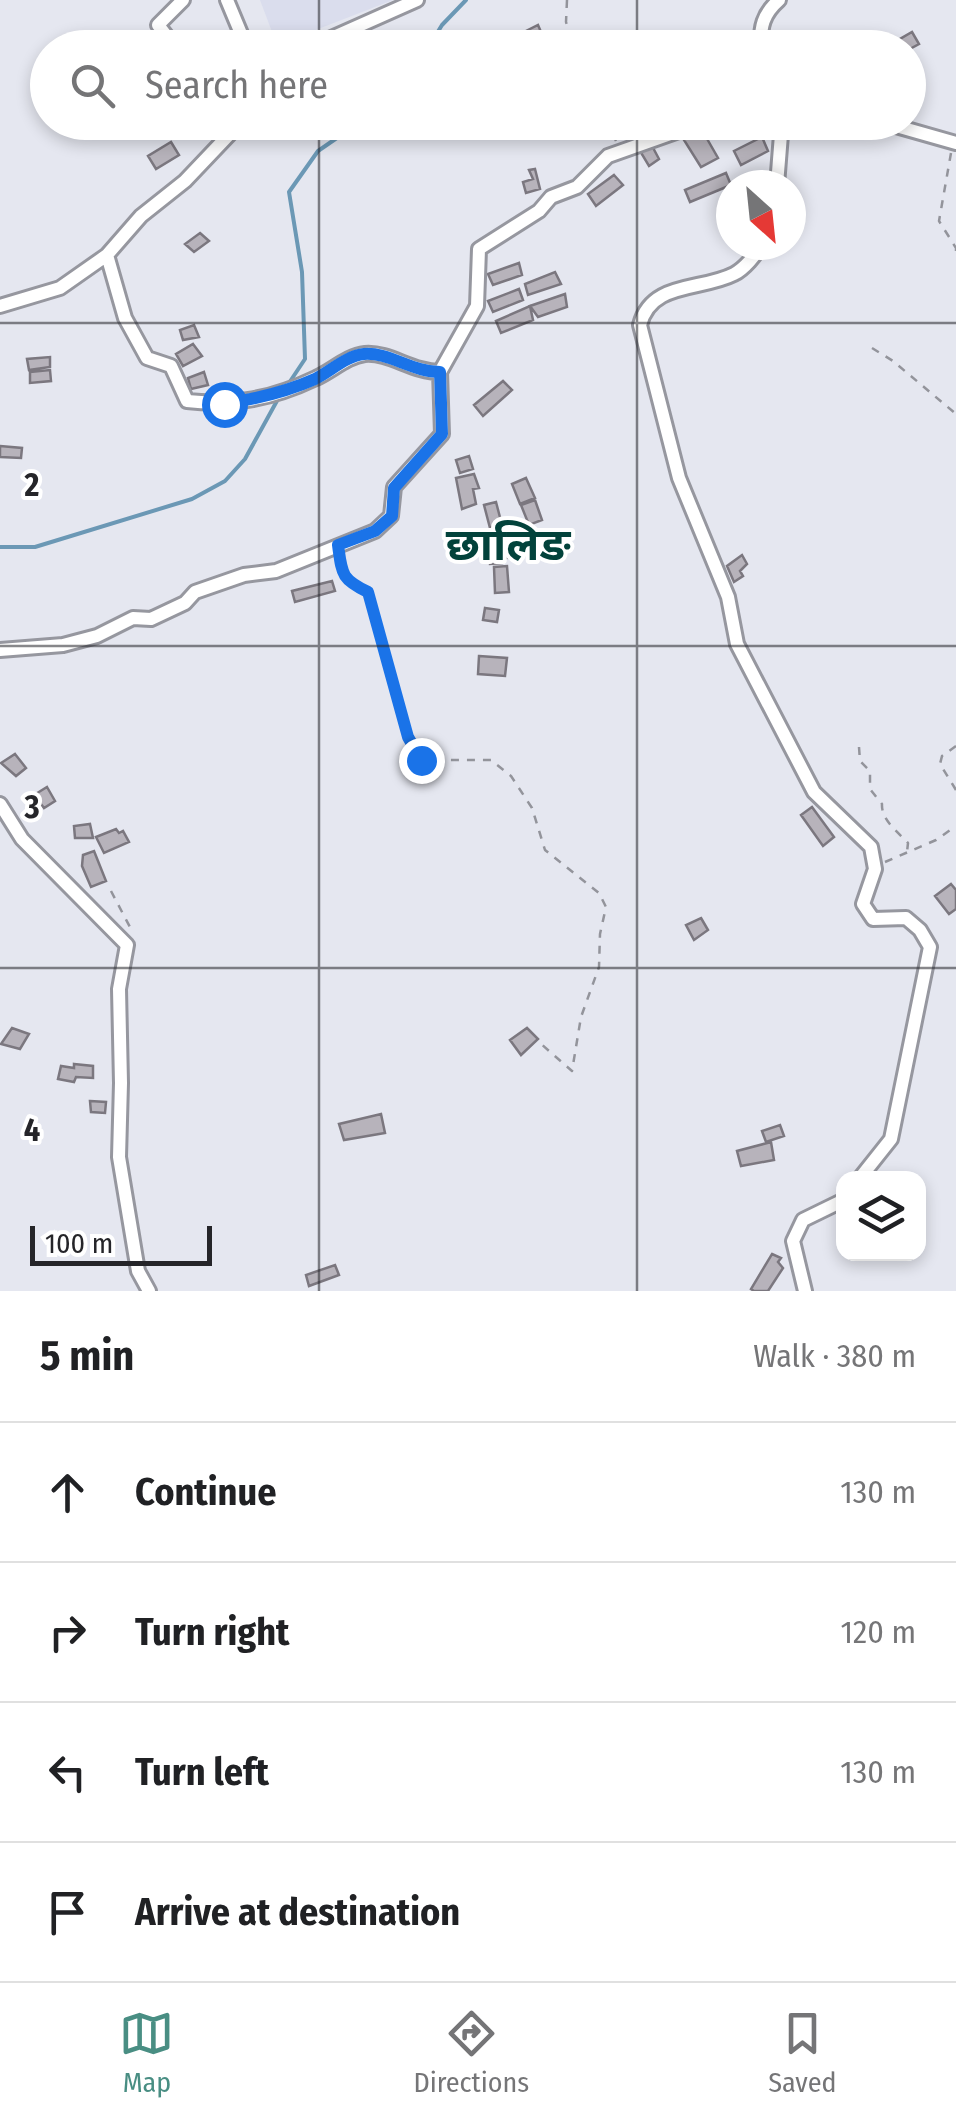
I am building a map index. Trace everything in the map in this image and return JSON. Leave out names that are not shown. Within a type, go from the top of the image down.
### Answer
[{"type":"street","points":[[162,30],[158,24],[183,0]]},
{"type":"street","points":[[227,0],[240,30]]},
{"type":"street","points":[[349,30],[417,0]]},
{"type":"street","points":[[760,30],[768,9],[778,0]]},
{"type":"street","points":[[926,134],[954,142]]},
{"type":"street","points":[[0,306],[60,288],[107,255],[140,216],[185,181],[224,140]]},
{"type":"street","points":[[0,650],[63,645],[96,636],[133,618],[150,619],[185,603],[195,592],[244,575],[276,571],[375,531],[392,516],[394,488],[442,434],[440,372],[477,306],[479,249],[539,212],[551,197],[576,187],[608,156],[653,140]]},
{"type":"street","points":[[778,170],[781,140]]},
{"type":"street","points":[[107,255],[125,318],[147,358],[171,366],[186,401],[224,404],[267,397],[294,388],[353,357],[368,354],[420,372],[440,372]]},
{"type":"street","points":[[748,260],[735,274],[670,291],[644,311],[640,325],[679,478],[728,596],[737,644],[814,792],[870,846],[874,863],[863,904],[873,919],[906,918],[930,946],[891,1140],[866,1171]]},
{"type":"street","points":[[0,804],[22,840],[127,945],[118,1002],[122,1083],[119,1158],[138,1272],[150,1291]]},
{"type":"street","points":[[805,1291],[793,1241],[804,1220],[836,1204]]},
{"type":"path","points":[[566,0],[568,30]]},
{"type":"path","points":[[616,140],[622,151]]},
{"type":"path","points":[[954,142],[939,221],[956,248],[956,257]]},
{"type":"path","points":[[872,348],[956,414]]},
{"type":"path","points":[[338,545],[341,571],[347,582],[368,592],[408,737],[421,760],[490,760],[512,776],[532,808],[546,850],[600,892],[606,907],[599,966],[581,1018],[572,1072],[540,1042]]},
{"type":"path","points":[[956,746],[942,756],[940,764],[956,790]]},
{"type":"path","points":[[859,747],[860,761],[870,772],[870,789],[882,804],[894,832],[908,844],[907,852]]},
{"type":"path","points":[[874,863],[907,852],[956,826]]},
{"type":"path","points":[[110,891],[132,927],[127,945]]},
{"type":"shaded area","points":[[260,0],[393,0],[316,30],[271,30]]},
{"type":"building","points":[[684,140],[708,140],[718,158],[701,167]]},
{"type":"building","points":[[763,140],[768,151],[741,165],[734,151]]},
{"type":"building","points":[[171,142],[179,155],[156,169],[148,156]]},
{"type":"building","points":[[651,144],[659,159],[649,166],[640,151]]},
{"type":"building","points":[[535,169],[540,189],[526,193],[523,182],[533,179],[529,170]]},
{"type":"building","points":[[614,175],[623,185],[596,206],[588,194]]},
{"type":"building","points":[[716,177],[716,191],[690,202],[685,190]]},
{"type":"building","points":[[200,233],[209,241],[194,252],[185,244]]},
{"type":"building","points":[[519,263],[522,275],[493,285],[488,274]]},
{"type":"building","points":[[555,272],[561,284],[528,295],[525,284]]},
{"type":"building","points":[[519,289],[523,300],[493,312],[488,301]]},
{"type":"building","points":[[565,294],[567,307],[538,317],[530,306]]},
{"type":"building","points":[[530,306],[533,320],[501,333],[496,321]]},
{"type":"building","points":[[194,325],[199,337],[183,340],[180,330]]},
{"type":"building","points":[[193,344],[202,356],[183,366],[176,354]]},
{"type":"building","points":[[50,357],[50,367],[29,370],[27,359]]},
{"type":"building","points":[[50,370],[51,381],[30,383],[30,372]]},
{"type":"building","points":[[204,372],[208,385],[191,389],[188,378]]},
{"type":"building","points":[[503,381],[512,390],[483,416],[474,405]]},
{"type":"building","points":[[0,446],[22,448],[21,458],[0,457]]},
{"type":"building","points":[[469,456],[473,469],[460,473],[456,460]]},
{"type":"building","points":[[474,474],[479,488],[473,489],[476,504],[462,509],[456,478]]},
{"type":"building","points":[[526,478],[535,498],[520,504],[512,484]]},
{"type":"building","points":[[535,500],[542,520],[529,525],[521,505]]},
{"type":"building","points":[[496,502],[502,525],[490,528],[484,505]]},
{"type":"building","points":[[519,527],[522,556],[506,558],[504,537],[509,537],[508,529]]},
{"type":"building","points":[[500,539],[502,563],[490,564],[488,540]]},
{"type":"building","points":[[742,555],[747,564],[740,571],[743,576],[734,582],[727,566]]},
{"type":"building","points":[[507,566],[509,592],[495,593],[494,567]]},
{"type":"building","points":[[332,581],[335,591],[295,602],[292,591]]},
{"type":"building","points":[[485,608],[499,610],[497,622],[483,620]]},
{"type":"building","points":[[479,656],[507,658],[505,676],[478,674]]},
{"type":"building","points":[[15,754],[26,768],[16,776],[1,763]]},
{"type":"building","points":[[47,787],[55,801],[44,808],[34,795]]},
{"type":"building","points":[[812,807],[834,837],[823,846],[801,815]]},
{"type":"building","points":[[90,824],[93,838],[75,838],[74,826]]},
{"type":"building","points":[[116,829],[119,833],[123,831],[129,842],[104,853],[96,837]]},
{"type":"building","points":[[94,851],[106,881],[91,887],[82,866],[83,855]]},
{"type":"building","points":[[951,884],[956,890],[956,909],[949,914],[935,896]]},
{"type":"building","points":[[701,918],[708,930],[694,940],[686,925]]},
{"type":"building","points":[[12,1028],[29,1034],[20,1049],[1,1044]]},
{"type":"building","points":[[527,1028],[538,1039],[521,1055],[510,1040]]},
{"type":"building","points":[[74,1064],[93,1066],[93,1078],[76,1077],[74,1082],[58,1079],[61,1066],[74,1068]]},
{"type":"building","points":[[90,1101],[106,1102],[105,1113],[91,1112]]},
{"type":"building","points":[[381,1114],[385,1133],[344,1140],[339,1124]]},
{"type":"building","points":[[780,1125],[784,1136],[766,1142],[762,1131]]},
{"type":"building","points":[[771,1142],[774,1160],[741,1166],[737,1151]]},
{"type":"building","points":[[772,1254],[781,1258],[778,1262],[783,1268],[768,1291],[754,1291],[751,1289]]},
{"type":"building","points":[[335,1265],[339,1275],[309,1286],[306,1275]]},
{"type":"waterway","points":[[439,30],[466,0]]},
{"type":"waterway","points":[[289,383],[305,359],[302,272],[289,192],[318,151],[334,140]]},
{"type":"waterway","points":[[0,547],[35,547],[192,499],[225,481],[245,459],[278,399]]},
{"type":"district","name":"छालिङ","points":[[508,545]]},
{"type":"route","points":[[224,404],[294,388],[353,357],[368,354],[420,372],[440,372],[442,434],[394,488],[392,516],[375,531],[338,545],[341,571],[347,582],[368,592],[408,737],[421,760]]}]
